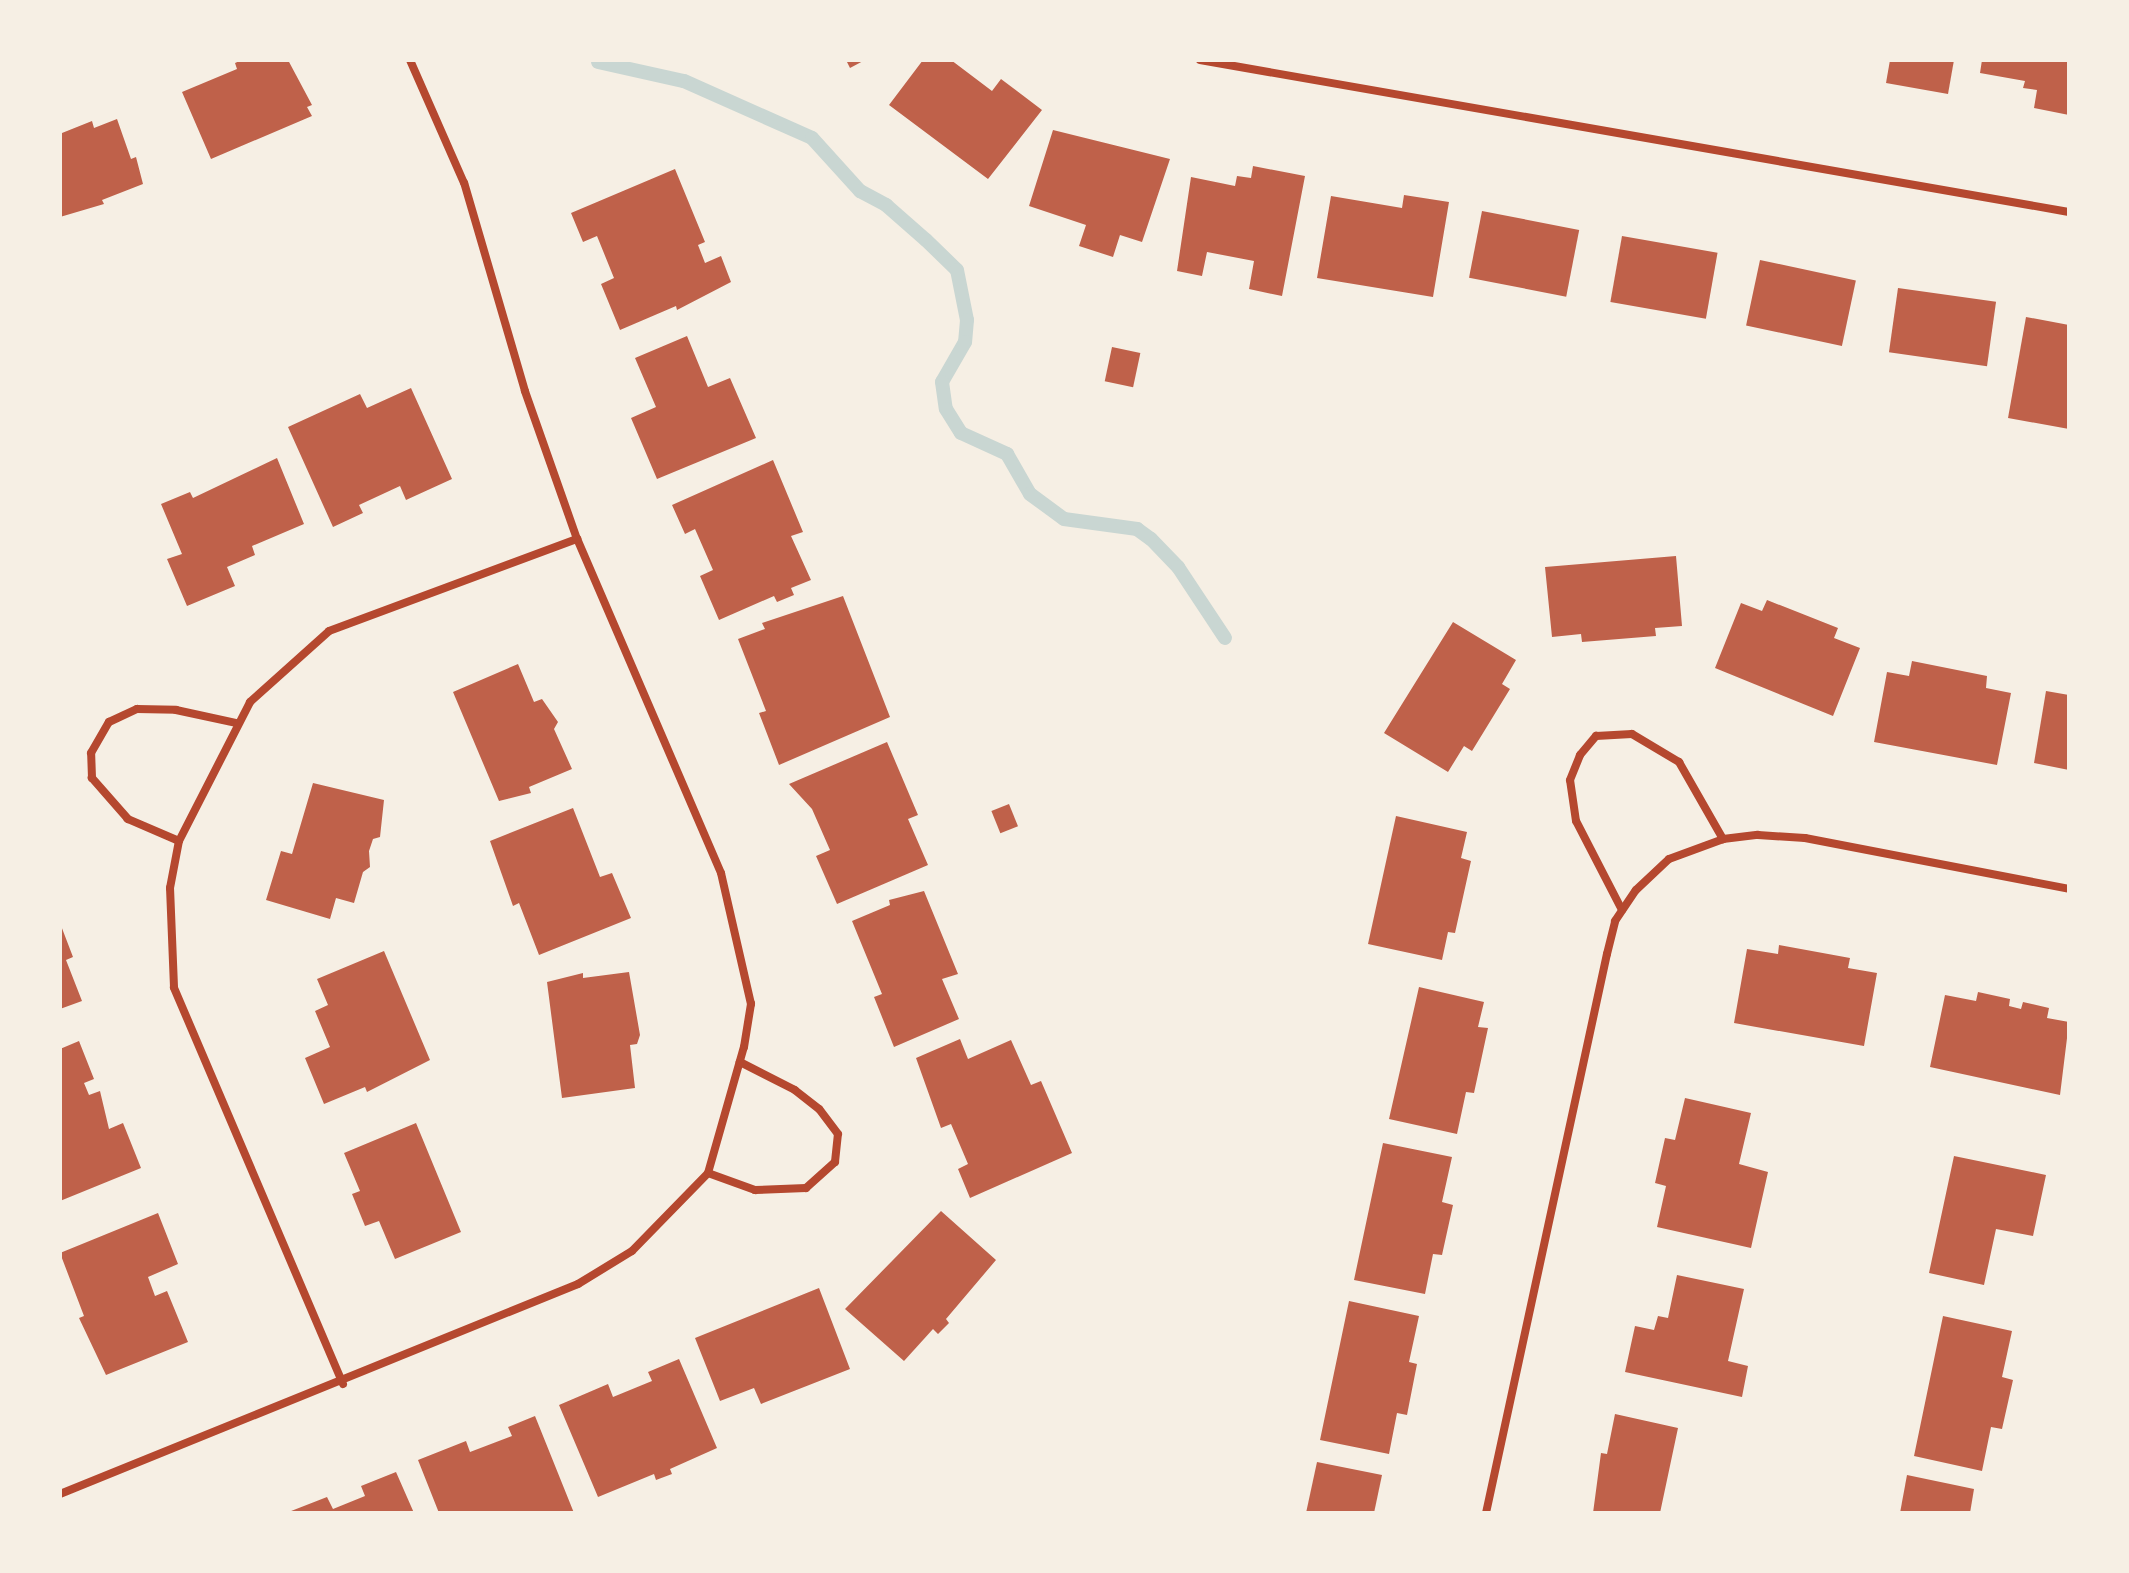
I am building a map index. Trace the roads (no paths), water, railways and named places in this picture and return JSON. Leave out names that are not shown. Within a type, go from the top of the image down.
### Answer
[{"type":"street","points":[[60,1494],[343,1384],[578,1284],[632,1251],[708,1173],[740,1062],[751,1004],[721,873],[577,539],[525,391],[464,183],[410,60]]},
{"type":"street","points":[[1200,60],[2069,212]]},
{"type":"street","points":[[343,1384],[174,987],[170,888],[179,841],[236,723],[250,702],[329,631],[577,539]]},
{"type":"street","points":[[179,841],[128,819],[92,778],[91,753],[109,722],[137,709],[176,710],[236,723]]},
{"type":"street","points":[[1622,910],[1576,821],[1570,780],[1580,755],[1596,736],[1632,734],[1679,762],[1723,839]]},
{"type":"street","points":[[1486,1513],[1607,954],[1622,910],[1669,859],[1723,839],[1805,838],[2069,889]]},
{"type":"street","points":[[708,1173],[755,1190],[806,1188],[835,1162],[838,1134],[819,1109],[795,1090],[740,1062]]},
{"type":"waterway","points":[[598,62],[684,81],[812,138],[860,191],[886,205],[926,240],[957,270],[967,320],[965,342],[942,382],[946,409],[961,433],[1007,454],[1030,494],[1064,519],[1137,529],[1151,539],[1178,567],[1225,638]]}]
